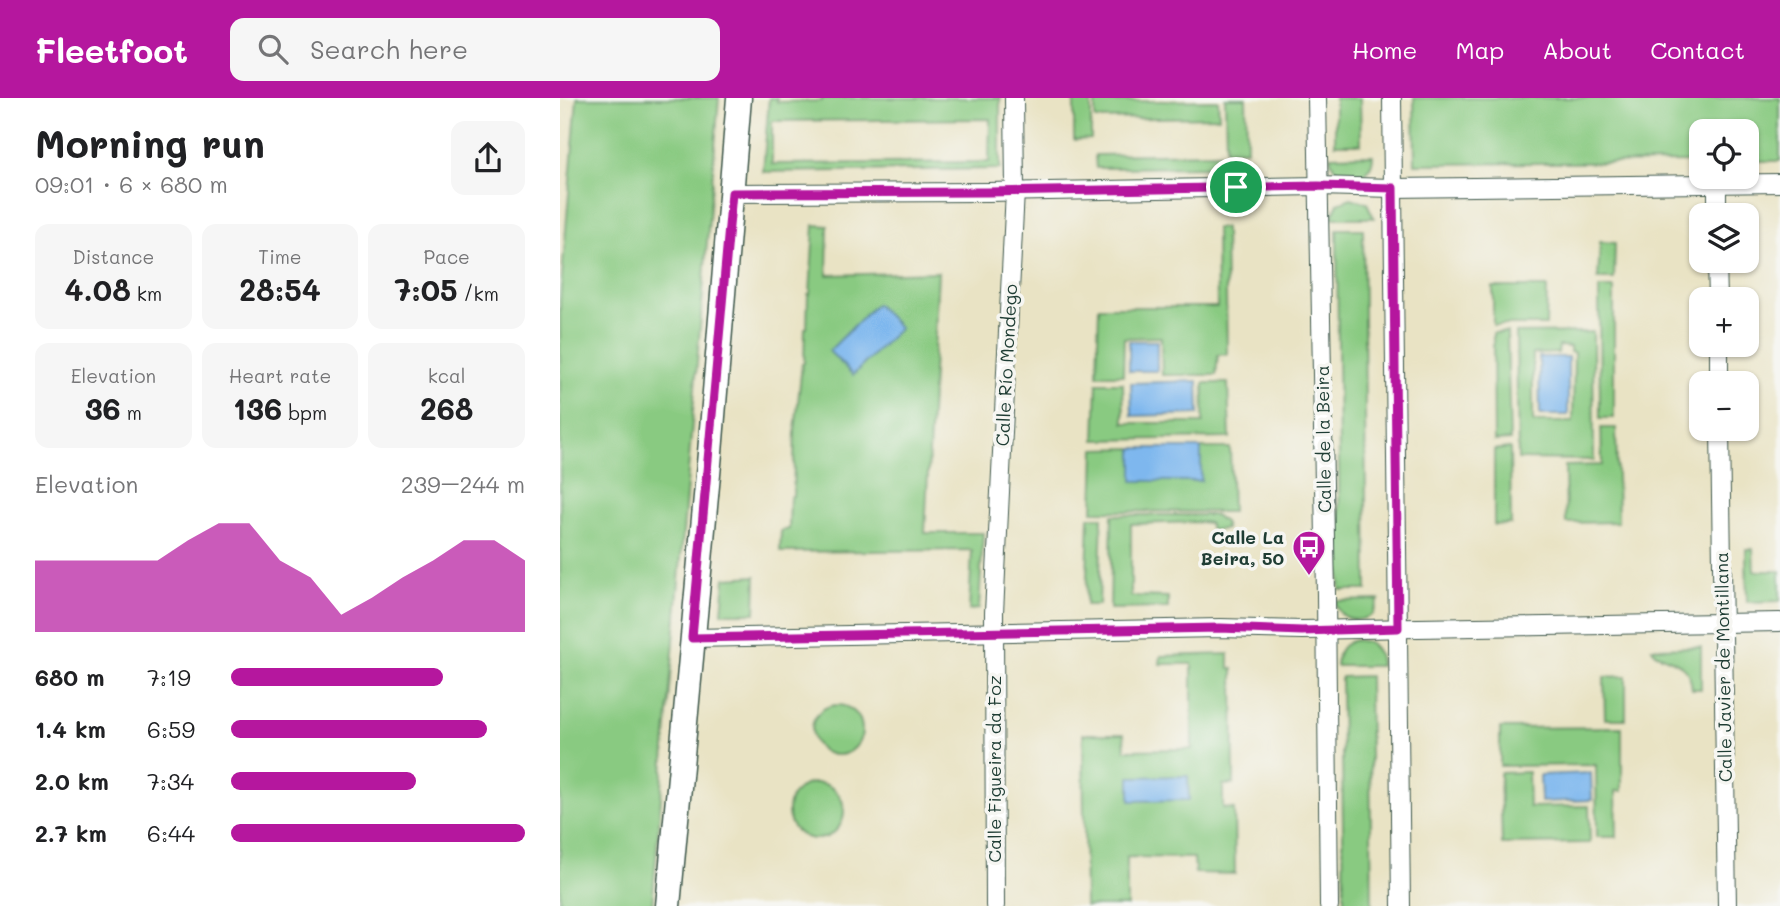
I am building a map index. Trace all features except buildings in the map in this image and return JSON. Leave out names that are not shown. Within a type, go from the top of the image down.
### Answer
[{"type":"main road","points":[[668,906],[739,98]]},
{"type":"street","name":"Calle Río Mondego","points":[[994,632],[1015,191],[1014,98]]},
{"type":"street","name":"Calle de la Beira","points":[[1317,98],[1329,906]]},
{"type":"street","points":[[1392,98],[1401,906]]},
{"type":"street","points":[[1759,184],[1780,183]]},
{"type":"street","points":[[732,193],[1318,186],[1393,188],[1689,185]]},
{"type":"street","name":"Calle Javier de Montillana","points":[[1720,441],[1727,906]]},
{"type":"street","points":[[692,638],[1220,628],[1326,629],[1780,622]]},
{"type":"street","name":"Calle Figueira da Foz","points":[[994,632],[995,906]]},
{"type":"green space","points":[[577,98],[719,98],[652,906],[560,906],[560,300]]},
{"type":"green space","points":[[769,98],[777,98],[777,102],[822,101],[822,98],[1000,98],[1000,169],[763,172]],"holes":[[[990,119],[989,162],[772,164],[772,121]]]},
{"type":"green space","points":[[1074,98],[1091,98],[1091,139],[1074,140]]},
{"type":"green space","points":[[1225,98],[1246,98],[1247,150],[1226,150]]},
{"type":"green space","points":[[1335,98],[1360,98],[1361,144],[1335,144]]},
{"type":"green space","points":[[1414,98],[1780,98],[1780,161],[1759,161],[1759,119],[1689,119],[1689,162],[1415,164]]},
{"type":"green space","points":[[1218,100],[1219,117],[1095,119],[1095,102]]},
{"type":"green space","points":[[1220,153],[1219,167],[1096,168],[1095,155]]},
{"type":"green space","points":[[1373,155],[1367,171],[1350,178],[1336,170],[1330,156]]},
{"type":"green space","points":[[1351,198],[1367,203],[1374,218],[1331,218],[1338,203]]},
{"type":"green space","points":[[814,225],[828,226],[827,275],[938,272],[925,533],[983,533],[979,609],[969,610],[972,550],[780,550],[781,531],[789,529],[790,497],[793,496],[795,431],[804,363]]},
{"type":"green space","points":[[1216,228],[1225,228],[1227,354],[1218,355],[1216,375],[1162,375],[1161,337],[1124,338],[1123,375],[1097,375],[1099,307],[1217,307]]},
{"type":"green space","points":[[1337,229],[1363,229],[1367,590],[1340,590]]},
{"type":"green space","points":[[1600,242],[1615,243],[1614,279],[1598,279]]},
{"type":"green space","points":[[1493,287],[1547,287],[1546,325],[1493,325]]},
{"type":"green space","points":[[1599,288],[1614,288],[1614,418],[1600,418]]},
{"type":"green space","points":[[1507,332],[1510,440],[1494,441],[1493,333]]},
{"type":"green space","points":[[1593,332],[1594,460],[1518,459],[1516,333]],"holes":[[[1559,346],[1570,347],[1570,352],[1574,353],[1573,422],[1533,422],[1533,354],[1558,353]]]},
{"type":"green space","points":[[1097,383],[1123,383],[1124,423],[1203,423],[1204,383],[1228,383],[1230,438],[1095,440]]},
{"type":"green space","points":[[1601,428],[1616,428],[1618,522],[1566,523],[1565,466],[1602,465]]},
{"type":"green space","points":[[1133,448],[1134,481],[1200,481],[1201,448],[1230,448],[1232,512],[1093,511],[1095,449]]},
{"type":"green space","points":[[1510,448],[1511,524],[1494,525],[1494,450]]},
{"type":"green space","points":[[1112,515],[1215,515],[1224,522],[1226,529],[1211,530],[1209,523],[1201,522],[1131,524],[1131,596],[1168,597],[1168,608],[1110,609]]},
{"type":"green space","points":[[1089,517],[1102,517],[1099,605],[1086,605]]},
{"type":"green space","points":[[1746,549],[1753,549],[1754,571],[1780,571],[1780,601],[1747,602]]},
{"type":"green space","points":[[756,576],[755,613],[722,613],[725,578]]},
{"type":"green space","points":[[1379,600],[1373,614],[1355,620],[1345,617],[1335,601]]},
{"type":"green space","points":[[1356,640],[1374,647],[1380,666],[1336,666],[1341,649]]},
{"type":"green space","points":[[1701,647],[1701,689],[1692,689],[1691,680],[1684,669],[1675,661],[1655,653],[1652,648]]},
{"type":"green space","points":[[1229,654],[1229,668],[1233,669],[1234,784],[1223,785],[1223,808],[1234,809],[1235,874],[1195,873],[1194,858],[1127,857],[1127,906],[1085,906],[1083,734],[1124,734],[1125,750],[1192,749],[1192,664],[1160,664],[1161,656]]},
{"type":"green space","points":[[1369,676],[1372,906],[1344,906],[1341,677]]},
{"type":"green space","points":[[1626,676],[1626,719],[1605,719],[1604,677]]},
{"type":"green space","points":[[837,705],[855,712],[862,730],[855,748],[837,755],[819,748],[812,730],[819,712]]},
{"type":"green space","points":[[1622,727],[1622,791],[1616,791],[1617,837],[1597,837],[1596,765],[1500,766],[1500,728]]},
{"type":"green space","points":[[1528,772],[1529,807],[1589,806],[1590,843],[1502,844],[1500,773]]},
{"type":"green space","points":[[810,783],[822,783],[832,787],[840,795],[844,811],[840,827],[832,835],[822,839],[810,839],[800,835],[792,827],[788,817],[788,805],[792,795],[800,787]]},
{"type":"water","points":[[876,304],[900,328],[853,375],[829,351]]},
{"type":"water","points":[[1129,341],[1157,341],[1157,371],[1129,371]]},
{"type":"water","points":[[1539,357],[1568,357],[1568,415],[1540,415]]},
{"type":"water","points":[[1198,381],[1199,414],[1132,416],[1131,383]]},
{"type":"water","points":[[1133,448],[1201,448],[1201,481],[1133,481]]},
{"type":"water","points":[[1591,773],[1592,800],[1541,802],[1540,775]]},
{"type":"water","points":[[1188,776],[1189,800],[1130,801],[1130,777]]},
{"type":"place","name":"Calle La Beira, 50","points":[[1309,577]]},
{"type":"route","points":[[1236,187],[1393,188],[1398,628],[1302,631],[1220,628],[692,638],[732,193],[1236,187]]}]
